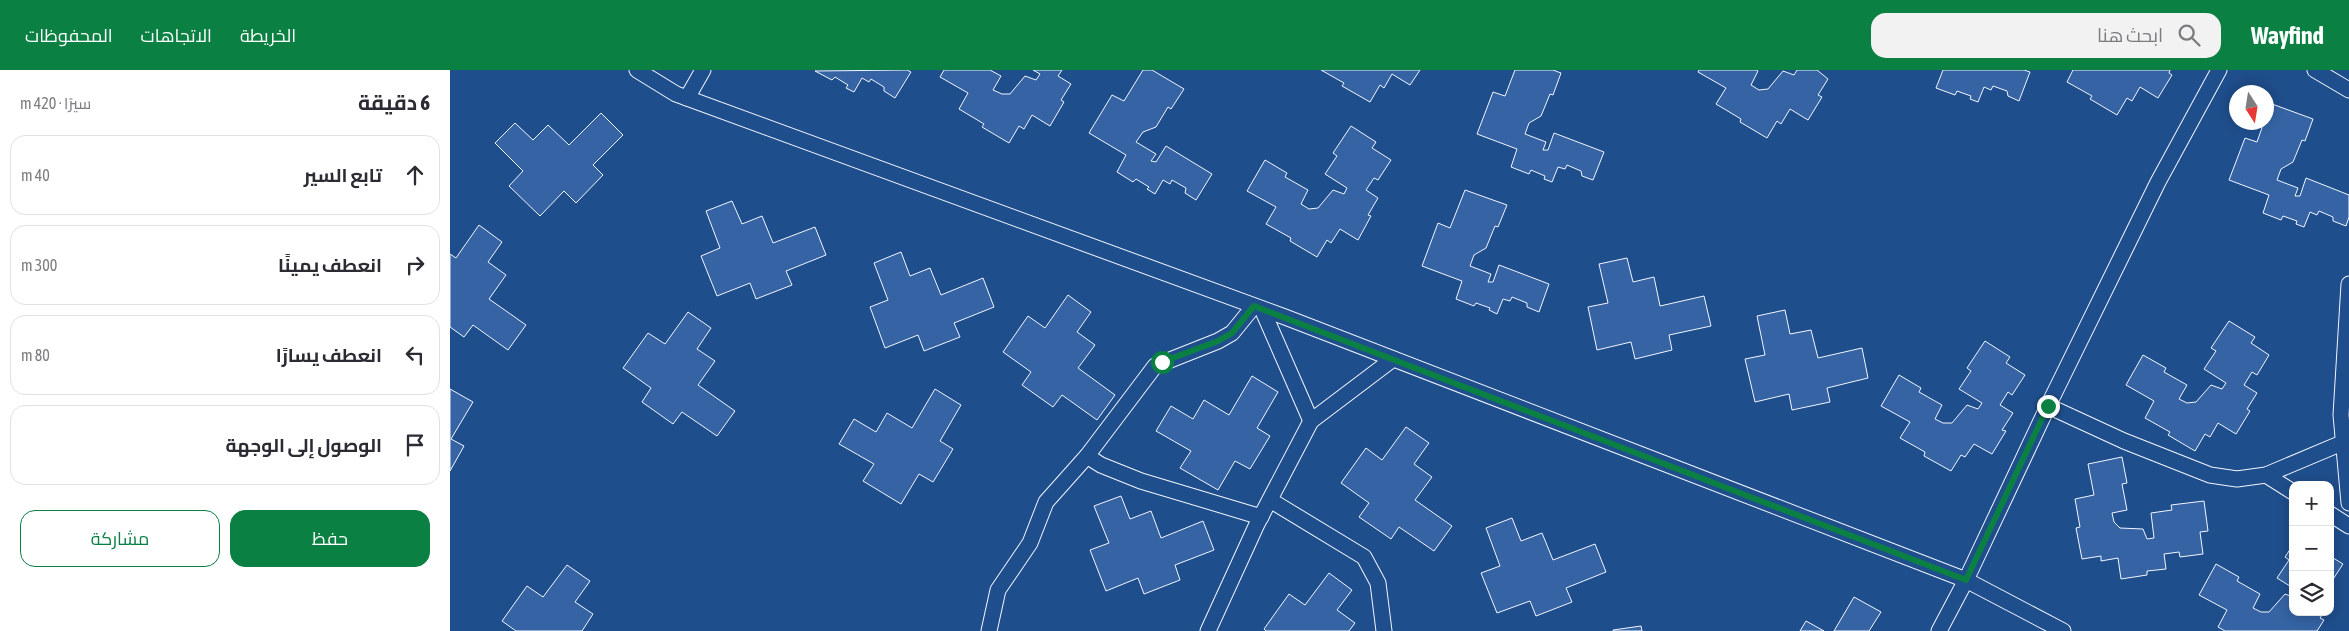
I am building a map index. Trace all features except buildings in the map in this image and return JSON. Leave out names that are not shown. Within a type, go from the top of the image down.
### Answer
[{"type":"street","points":[[637,70],[676,94],[1258,307],[1966,580],[2063,631]]},
{"type":"street","points":[[687,98],[703,70]]},
{"type":"street","points":[[1939,631],[1966,580],[2048,406],[2158,182],[2220,70]]},
{"type":"street","points":[[2315,70],[2349,90]]},
{"type":"street","points":[[2349,284],[2341,415],[2346,441],[2349,503]]},
{"type":"street","points":[[1258,307],[1311,421]]},
{"type":"street","points":[[989,631],[998,590],[1030,543],[1046,502],[1087,456],[1155,366],[1218,341],[1232,333],[1258,307]]},
{"type":"street","points":[[1208,631],[1261,517],[1311,421],[1393,359]]},
{"type":"street","points":[[2048,406],[2124,441],[2210,476],[2237,479],[2266,475],[2346,441]]},
{"type":"street","points":[[1087,456],[1102,465],[1141,481],[1261,517]]},
{"type":"street","points":[[2266,475],[2289,489]]},
{"type":"street","points":[[1270,500],[1364,558],[1378,583],[1384,631]]},
{"type":"street","points":[[2334,517],[2349,526]]},
{"type":"route","points":[[1162,362],[1218,341],[1232,333],[1239,327],[1254,306],[1966,580],[2048,406]]}]
